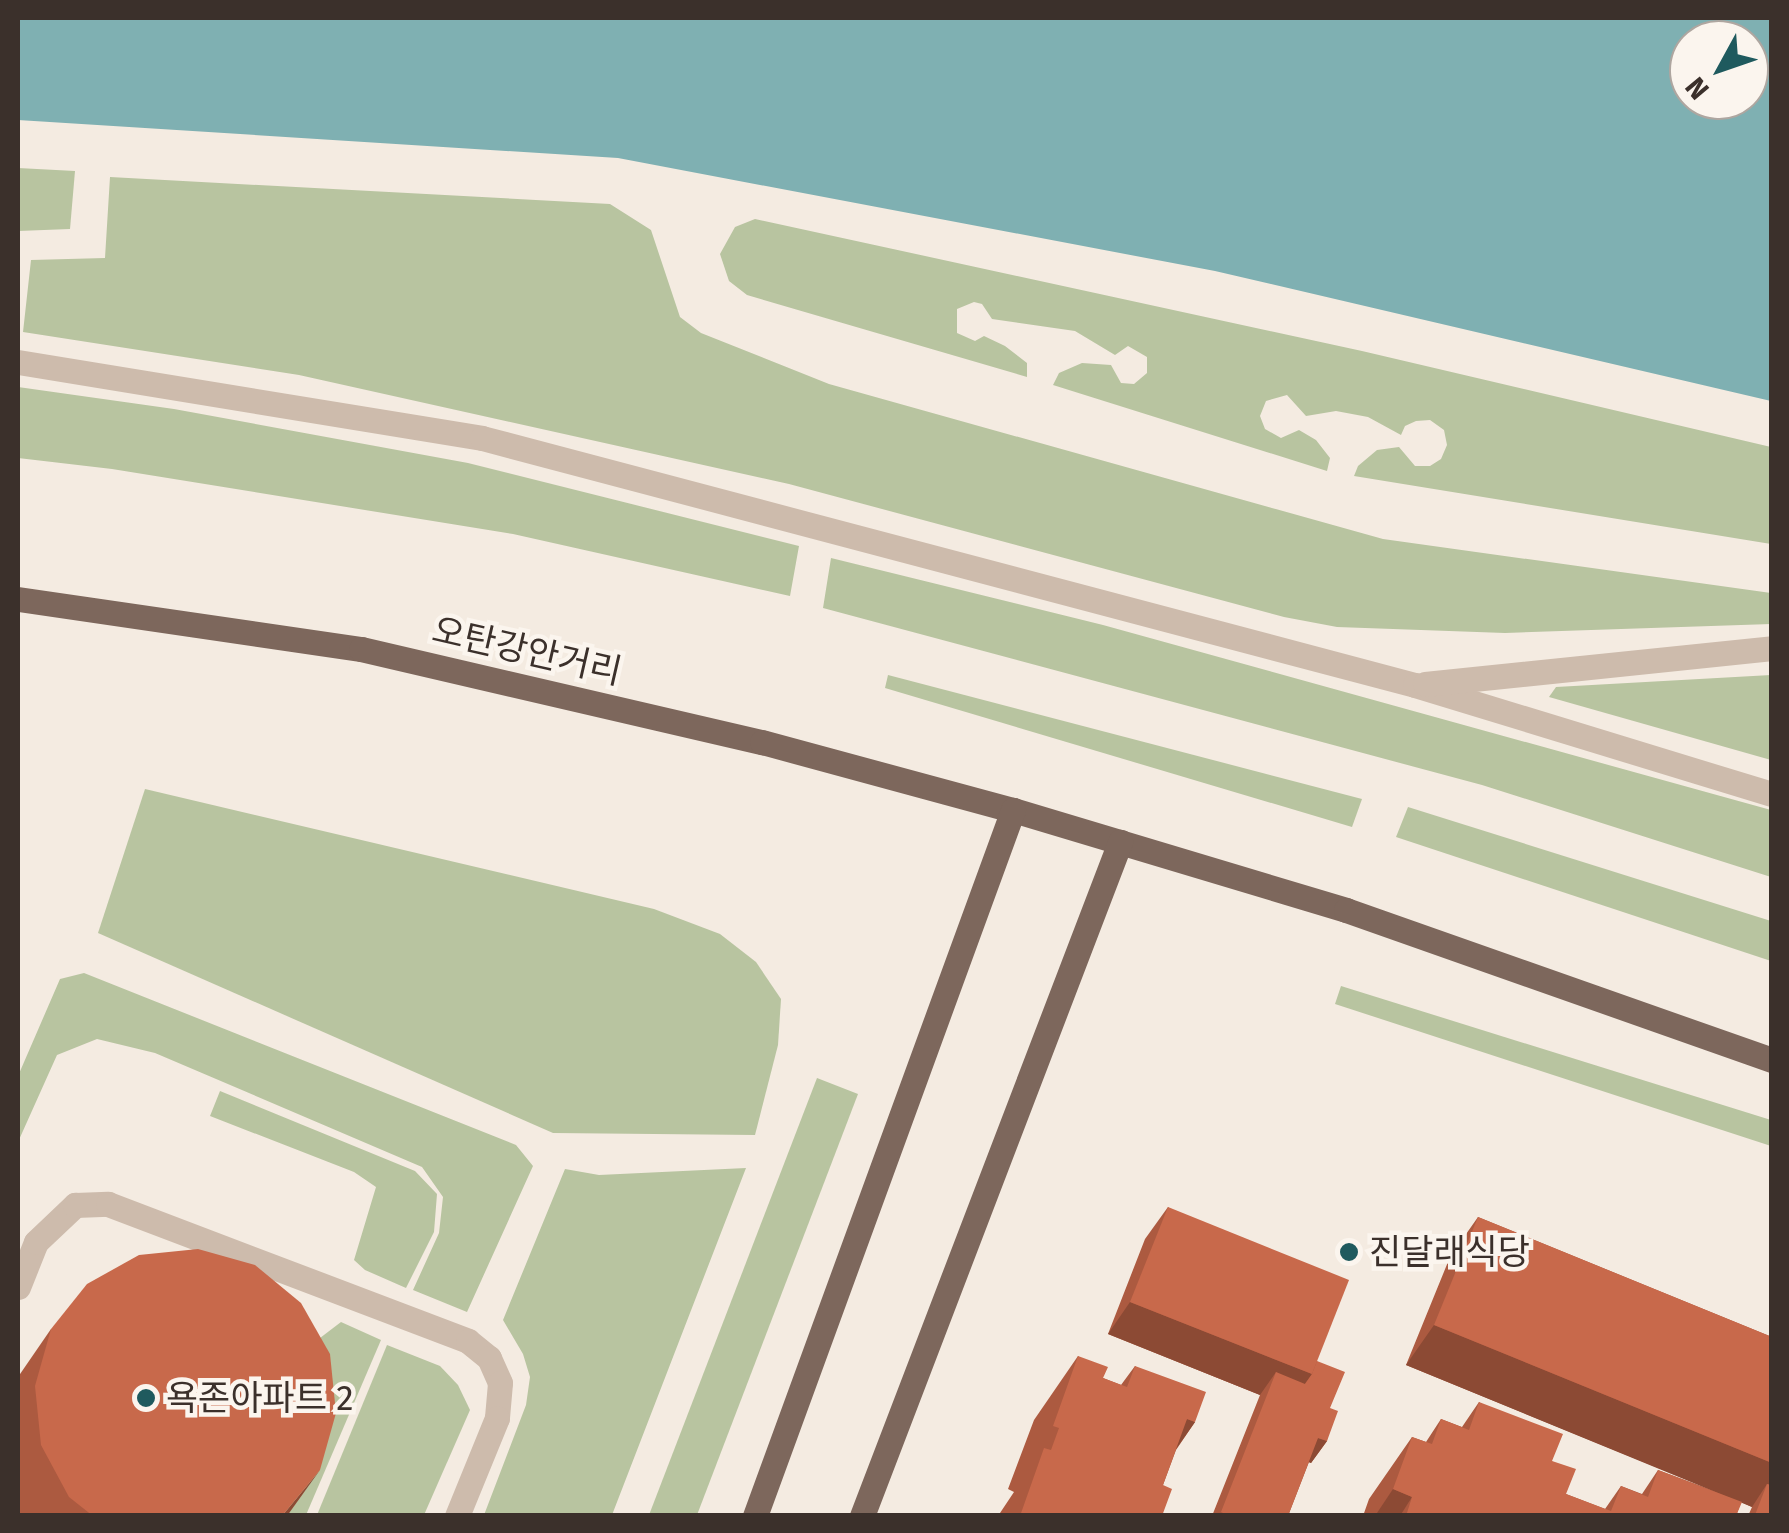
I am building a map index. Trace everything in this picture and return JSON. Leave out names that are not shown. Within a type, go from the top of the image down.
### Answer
[{"type":"main road","name":"오탄강안거리","points":[[18,598],[361,649],[762,742],[1013,810],[1346,910],[1772,1060]]},
{"type":"main road","points":[[756,1516],[1013,810]]},
{"type":"main road","points":[[862,1516],[1120,842]]},
{"type":"lane","points":[[18,362],[482,438],[1415,685],[1772,794]]},
{"type":"lane","points":[[1415,685],[1772,648]]},
{"type":"lane","points":[[18,1287],[36,1242],[75,1206],[108,1204],[468,1341],[489,1358],[500,1383],[497,1418],[457,1516]]},
{"type":"green space","points":[[18,168],[75,171],[70,229],[18,231]]},
{"type":"green space","points":[[110,177],[610,204],[651,230],[680,317],[701,333],[829,384],[1383,539],[1771,593],[1771,624],[1505,633],[1337,627],[1284,617],[789,484],[299,375],[23,332],[31,260],[105,258]]},
{"type":"green space","points":[[755,219],[1362,351],[1771,447],[1771,544],[1354,476],[1358,466],[1377,450],[1399,447],[1415,466],[1430,466],[1441,459],[1447,445],[1444,430],[1430,420],[1416,421],[1405,426],[1401,435],[1368,417],[1336,411],[1306,416],[1287,395],[1266,401],[1260,416],[1265,429],[1281,438],[1299,430],[1316,440],[1330,458],[1327,471],[1053,385],[1059,373],[1082,363],[1111,365],[1121,383],[1134,384],[1147,373],[1147,357],[1128,346],[1115,355],[1075,331],[992,319],[982,304],[974,302],[957,309],[957,333],[975,341],[984,336],[1005,346],[1027,363],[1027,377],[747,295],[729,281],[720,254],[735,227]]},
{"type":"green space","points":[[18,387],[174,409],[468,463],[799,546],[790,596],[513,534],[112,469],[18,458]]},
{"type":"green space","points":[[831,558],[1103,625],[1771,810],[1771,877],[1482,785],[823,608]]},
{"type":"green space","points":[[888,675],[1362,799],[1352,827],[885,688]]},
{"type":"green space","points":[[1771,675],[1771,760],[1549,697],[1556,687]]},
{"type":"green space","points":[[145,789],[654,909],[720,934],[756,962],[781,999],[778,1045],[755,1135],[553,1133],[98,933]]},
{"type":"green space","points":[[1408,807],[1771,921],[1771,961],[1396,837]]},
{"type":"green space","points":[[84,973],[516,1145],[533,1166],[467,1312],[413,1290],[439,1233],[443,1197],[422,1167],[155,1053],[97,1039],[57,1055],[18,1142],[18,1076],[60,979]]},
{"type":"green space","points":[[1341,986],[1771,1120],[1771,1146],[1335,1004]]},
{"type":"green space","points":[[817,1078],[858,1094],[697,1515],[649,1515]]},
{"type":"green space","points":[[220,1091],[415,1171],[437,1194],[434,1232],[406,1288],[365,1270],[354,1260],[376,1187],[354,1172],[210,1116]]},
{"type":"green space","points":[[746,1168],[612,1515],[484,1515],[526,1405],[530,1377],[523,1354],[503,1320],[565,1169],[599,1175]]},
{"type":"green space","points":[[341,1322],[381,1340],[306,1515],[284,1516],[306,1367],[320,1338]]},
{"type":"green space","points":[[387,1345],[440,1366],[458,1385],[470,1410],[424,1515],[317,1515]]},
{"type":"water","points":[[18,18],[1771,18],[1771,401],[1215,271],[618,158],[18,120]]},
{"type":"building","points":[[1168,1207],[1349,1280],[1312,1374],[1130,1302]]},
{"type":"building","points":[[1478,1217],[1772,1337],[1772,1463],[1434,1325]]},
{"type":"building","name":"욕존아파트 2","points":[[198,1249],[255,1265],[301,1303],[330,1354],[336,1413],[320,1470],[282,1516],[93,1516],[69,1497],[41,1445],[35,1386],[51,1329],[87,1284],[139,1255]]},
{"type":"building","points":[[1078,1356],[1108,1367],[1103,1378],[1127,1387],[1135,1366],[1206,1392],[1195,1422],[1187,1419],[1163,1485],[1172,1489],[1162,1516],[1020,1516],[1044,1448],[1051,1450],[1059,1428],[1053,1426]]},
{"type":"building","points":[[1317,1361],[1345,1372],[1330,1408],[1338,1411],[1327,1441],[1318,1438],[1288,1516],[1229,1516],[1221,1512],[1276,1372],[1305,1384]]},
{"type":"building","points":[[1479,1402],[1563,1434],[1552,1461],[1576,1469],[1566,1494],[1611,1511],[1621,1486],[1648,1497],[1658,1470],[1742,1502],[1736,1516],[1406,1516],[1412,1497],[1393,1489],[1412,1437],[1432,1444],[1441,1419],[1469,1430]]},
{"type":"building","points":[[1767,1484],[1772,1485],[1772,1516],[1757,1516],[1755,1515]]},
{"type":"place","name":"진달래식당","points":[[1349,1252]]},
{"type":"place","name":"욕존아파트 2","points":[[146,1398]]}]
